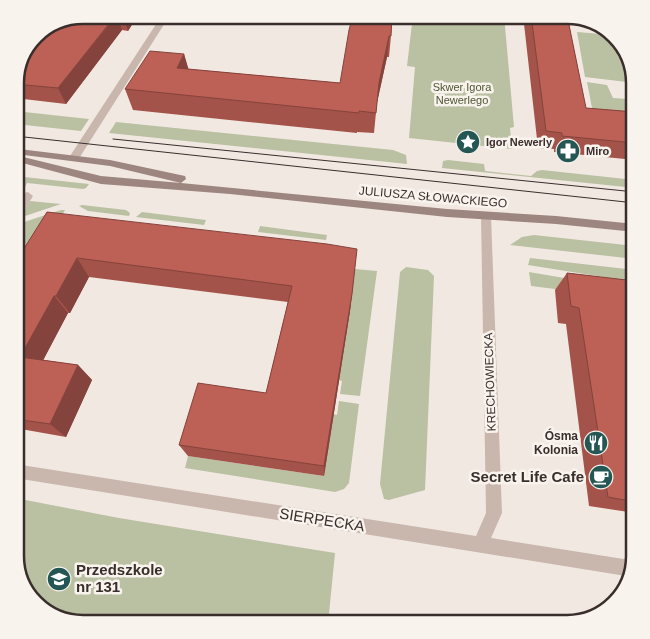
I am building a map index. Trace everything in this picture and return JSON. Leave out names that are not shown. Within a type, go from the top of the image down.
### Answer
[{"type":"main road","name":"JULIUSZA SŁOWACKIEGO","points":[[24,153],[110,163],[230,190]]},
{"type":"main road","name":"JULIUSZA SŁOWACKIEGO","points":[[24,160],[101,180],[230,190],[398,208],[626,227]]},
{"type":"street","points":[[74,158],[160,24]]},
{"type":"street","points":[[24,202],[28,196]]},
{"type":"street","name":"KRECHOWIECKA","points":[[480,545],[494,513],[486,216]]},
{"type":"street","name":"SIERPECKA","points":[[24,472],[625,567]]},
{"type":"green space","name":"Skwer Igora Newerlego","points":[[412,24],[505,24],[514,127],[510,128],[512,149],[409,138],[415,67],[407,66]]},
{"type":"green space","points":[[577,32],[599,34],[612,44],[618,57],[622,60],[626,82],[585,77]]},
{"type":"green space","points":[[587,82],[607,85],[613,98],[626,99],[626,117],[600,113],[592,108]]},
{"type":"green space","points":[[24,112],[89,119],[81,131],[24,125]]},
{"type":"green space","points":[[116,122],[393,150],[406,155],[407,164],[109,133]]},
{"type":"green space","points":[[443,161],[484,164],[485,171],[531,176],[537,171],[542,170],[626,179],[626,187],[442,168]]},
{"type":"green space","points":[[24,177],[89,184],[83,189],[27,183],[25,187]]},
{"type":"green space","points":[[30,201],[61,204],[24,216],[24,210]]},
{"type":"green space","points":[[79,206],[126,210],[130,213],[129,216],[88,211]]},
{"type":"green space","points":[[65,210],[24,285],[24,222]]},
{"type":"green space","points":[[142,212],[206,220],[204,225],[136,217]]},
{"type":"green space","points":[[260,226],[327,235],[326,240],[258,232]]},
{"type":"green space","points":[[534,235],[626,245],[626,258],[510,245],[522,237]]},
{"type":"green space","points":[[530,258],[626,269],[626,281],[528,265]]},
{"type":"green space","points":[[406,267],[428,270],[434,276],[425,490],[389,500],[384,499],[380,484],[400,272]]},
{"type":"green space","points":[[355,269],[377,271],[360,396],[340,394],[342,381],[338,380]]},
{"type":"green space","points":[[529,272],[626,288],[626,298],[531,286]]},
{"type":"green space","points":[[339,401],[359,404],[349,483],[344,489],[335,492],[185,468],[188,456],[324,476],[333,414],[337,415]]},
{"type":"green space","points":[[24,500],[119,518],[335,553],[329,615],[75,615],[57,609],[47,603],[38,595],[28,579],[24,556]]},
{"type":"building","points":[[83,24],[109,24],[58,88],[24,85],[26,68],[36,47],[44,38],[60,28]]},
{"type":"building","points":[[351,24],[392,24],[391,36],[389,36],[379,83],[376,113],[359,111],[359,113],[125,89],[150,51],[184,54],[177,68],[340,83]]},
{"type":"building","points":[[532,24],[569,24],[586,108],[626,111],[626,142],[562,136],[562,133],[546,131]]},
{"type":"building","points":[[47,212],[357,249],[352,294],[324,466],[179,445],[198,383],[266,393],[292,286],[77,258],[24,350],[24,249]]},
{"type":"building","points":[[567,273],[626,280],[626,500],[608,497],[579,308],[571,306]]},
{"type":"building","points":[[24,358],[78,365],[50,424],[24,420]]},
{"type":"tram line","points":[[24,137],[626,202]]},
{"type":"tram line","points":[[113,139],[626,191]]},
{"type":"place","name":"Igor Newerly","points":[[468,142]]},
{"type":"place","name":"Miro","points":[[568,151]]},
{"type":"place","name":"Ósma Kolonia","points":[[596,443]]},
{"type":"place","name":"Secret Life Cafe","points":[[601,477]]},
{"type":"place","name":"Przedszkole nr 131","points":[[59,579]]}]
